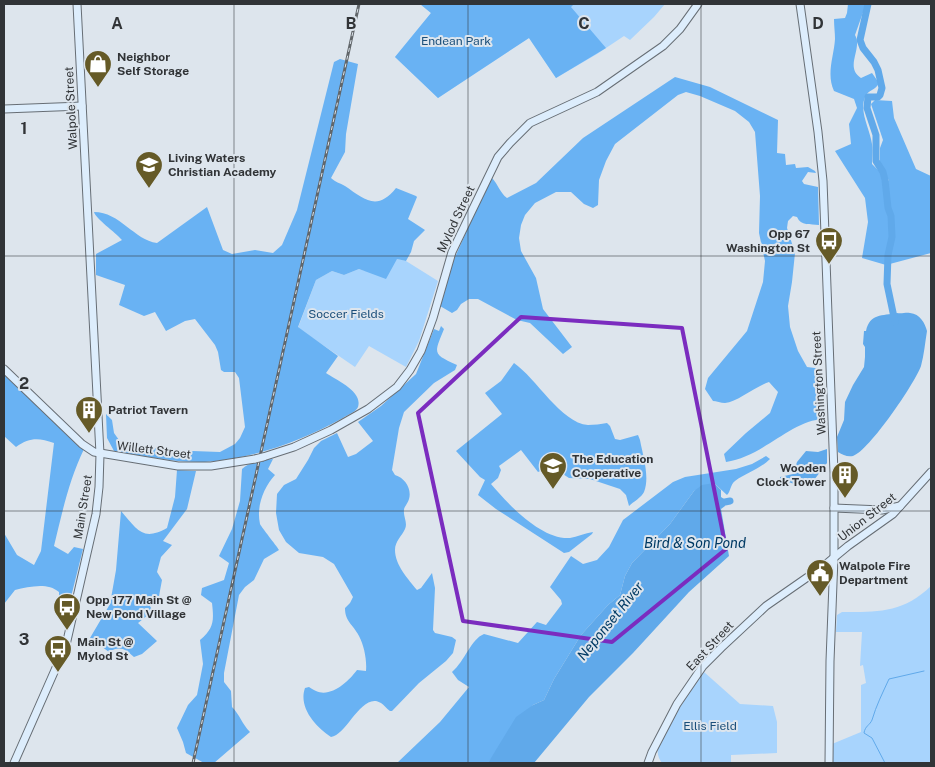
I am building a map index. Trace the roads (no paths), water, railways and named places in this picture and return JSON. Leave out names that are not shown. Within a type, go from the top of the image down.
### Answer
[{"type":"main road","name":"Walpole Street","points":[[77,4],[88,210]]},
{"type":"main road","name":"Mylod Street","points":[[235,463],[263,457],[308,442],[368,409],[397,386],[421,351],[433,318],[452,252],[498,158],[530,123],[597,92],[663,46],[680,30],[698,4]]},
{"type":"main road","name":"Washington Street","points":[[800,4],[823,180],[834,467],[830,763]]},
{"type":"main road","points":[[4,109],[82,106]]},
{"type":"main road","name":"Main Street","points":[[14,763],[66,645],[96,514],[100,454],[88,210]]},
{"type":"main road","points":[[4,369],[82,444],[100,454]]},
{"type":"main road","name":"Willett Street","points":[[100,454],[178,466],[235,463]]},
{"type":"main road","name":"Union Street","points":[[834,557],[893,514],[931,473]]},
{"type":"main road","points":[[834,508],[882,510],[901,506]]},
{"type":"main road","name":"East Street","points":[[648,763],[673,712],[703,666],[766,606],[834,557]]},
{"type":"main road","points":[[818,570],[834,572]]},
{"type":"water","points":[[897,313],[914,314],[922,319],[925,325],[927,331],[921,366],[901,401],[870,442],[853,456],[843,455],[838,452],[837,437],[844,420],[845,402],[864,367],[864,331],[866,331],[870,321],[877,316]]},
{"type":"water","points":[[827,449],[827,463],[814,480],[804,485],[786,481],[780,484],[780,477],[793,474],[797,462],[806,451],[818,452]]},
{"type":"water","name":"Bird & Son Pond","points":[[714,483],[721,490],[721,497],[724,499],[725,506],[721,509],[729,556],[689,592],[633,653],[589,697],[534,763],[488,763],[516,717],[544,700],[554,679],[581,635],[608,605],[620,595],[625,576],[632,563],[670,524],[694,491],[702,485]]},
{"type":"waterway","name":"Neponset River","points":[[868,4],[860,40],[863,48],[878,70],[882,88],[878,97],[868,97],[867,108],[876,135],[876,161],[883,172],[888,208],[891,216],[892,237],[888,255],[887,284],[895,322]]},
{"type":"waterway","name":"Neponset River","points":[[715,504],[730,501]]},
{"type":"waterway","points":[[885,763],[872,738],[864,733],[866,727],[872,720],[889,679],[924,671]]},
{"type":"railway","points":[[193,763],[359,4]]},
{"type":"place","name":"Neighbor Self Storage","points":[[98,88]]},
{"type":"place","name":"Living Waters Christian Academy","points":[[149,189]]},
{"type":"place","name":"Opp 67 Washington St","points":[[829,265]]},
{"type":"place","name":"Patriot Tavern","points":[[89,434]]},
{"type":"place","name":"The Education Cooperative","points":[[553,490]]},
{"type":"place","name":"Wooden Clock Tower","points":[[845,499]]},
{"type":"place","name":"Walpole Fire Department","points":[[820,597]]},
{"type":"place","name":"Opp 177 Main St @ New Pond Village","points":[[67,631]]},
{"type":"place","name":"Main St @ Mylod St","points":[[58,673]]},
{"type":"park label","name":"Endean Park","points":[[456,41]]},
{"type":"park label","name":"Soccer Fields","points":[[346,314]]},
{"type":"park label","name":"Ellis Field","points":[[710,726]]}]
